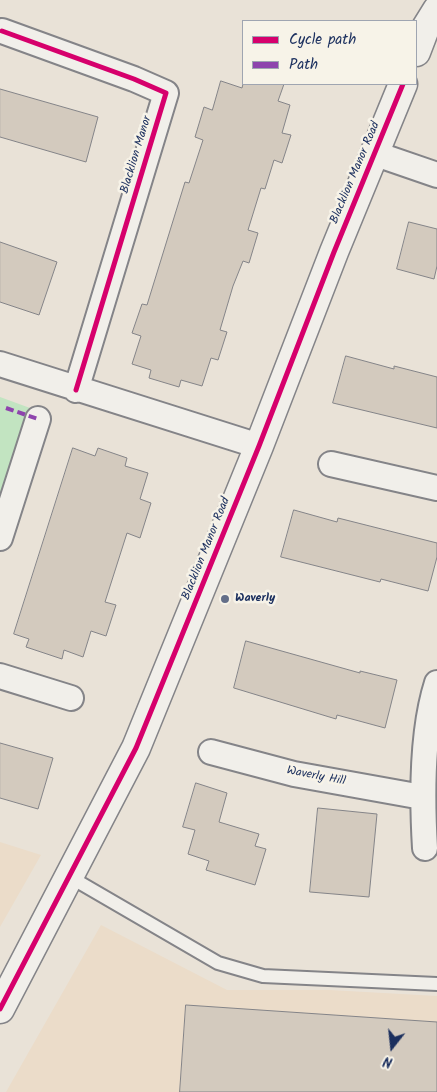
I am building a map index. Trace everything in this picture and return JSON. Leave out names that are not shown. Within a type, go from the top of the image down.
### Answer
[{"type":"street","points":[[417,49],[424,31],[437,10]]},
{"type":"street","name":"Blacklion Manor","points":[[2,31],[134,79],[166,93],[76,390]]},
{"type":"street","name":"Blacklion Manor Road","points":[[0,1009],[136,748],[259,446],[334,252],[404,85]]},
{"type":"street","points":[[376,154],[437,175]]},
{"type":"street","points":[[0,364],[76,390],[259,446]]},
{"type":"street","points":[[0,538],[38,419]]},
{"type":"street","points":[[331,464],[437,488]]},
{"type":"street","points":[[0,676],[71,698]]},
{"type":"street","points":[[425,848],[422,797],[431,700],[437,683]]},
{"type":"street","name":"Waverly Hill","points":[[211,752],[294,774],[422,797]]},
{"type":"lane","points":[[70,876],[218,963],[263,976],[437,984]]},
{"type":"shaded area","points":[[0,842],[41,855],[0,927]]},
{"type":"shaded area","points":[[101,925],[227,990],[329,990],[437,996],[437,1092],[6,1092]]},
{"type":"green space","points":[[0,397],[30,408],[0,502]]},
{"type":"building","points":[[221,81],[242,88],[243,85],[284,85],[278,101],[290,105],[282,133],[291,135],[282,163],[274,160],[265,189],[261,188],[248,230],[258,233],[249,263],[243,261],[233,286],[220,330],[227,332],[218,360],[211,358],[202,386],[181,380],[179,387],[149,378],[151,370],[132,364],[141,336],[132,333],[142,304],[147,305],[185,182],[189,183],[203,140],[195,137],[204,107],[212,110]]},
{"type":"building","points":[[0,89],[98,117],[86,162],[0,137]]},
{"type":"building","points":[[409,222],[437,229],[437,266],[434,279],[397,269]]},
{"type":"building","points":[[0,242],[57,262],[39,315],[0,302]]},
{"type":"building","points":[[346,356],[394,369],[394,366],[437,377],[437,428],[333,403]]},
{"type":"building","points":[[73,448],[95,456],[98,448],[127,458],[125,466],[148,473],[140,499],[151,503],[140,538],[127,533],[105,602],[116,605],[106,636],[91,631],[83,657],[64,650],[62,659],[26,647],[29,639],[14,634]]},
{"type":"building","points":[[294,510],[337,522],[338,518],[437,543],[437,557],[428,591],[381,579],[380,582],[281,557]]},
{"type":"building","points":[[246,641],[360,673],[360,671],[397,680],[385,728],[337,715],[336,719],[234,688]]},
{"type":"building","points":[[0,743],[53,758],[38,809],[0,798]]},
{"type":"building","points":[[196,783],[227,793],[219,822],[259,834],[255,846],[266,849],[255,885],[206,870],[209,861],[188,854],[195,830],[183,827]]},
{"type":"building","points":[[318,808],[377,814],[369,897],[310,892]]},
{"type":"building","points":[[186,1005],[437,1022],[437,1092],[180,1092]]},
{"type":"marked path","points":[[6,408],[38,419]]},
{"type":"cycle path","points":[[2,31],[134,79],[166,93],[76,390]]},
{"type":"cycle path","points":[[0,1009],[136,748],[403,85]]},
{"type":"place","name":"Waverly","points":[[225,599]]}]
